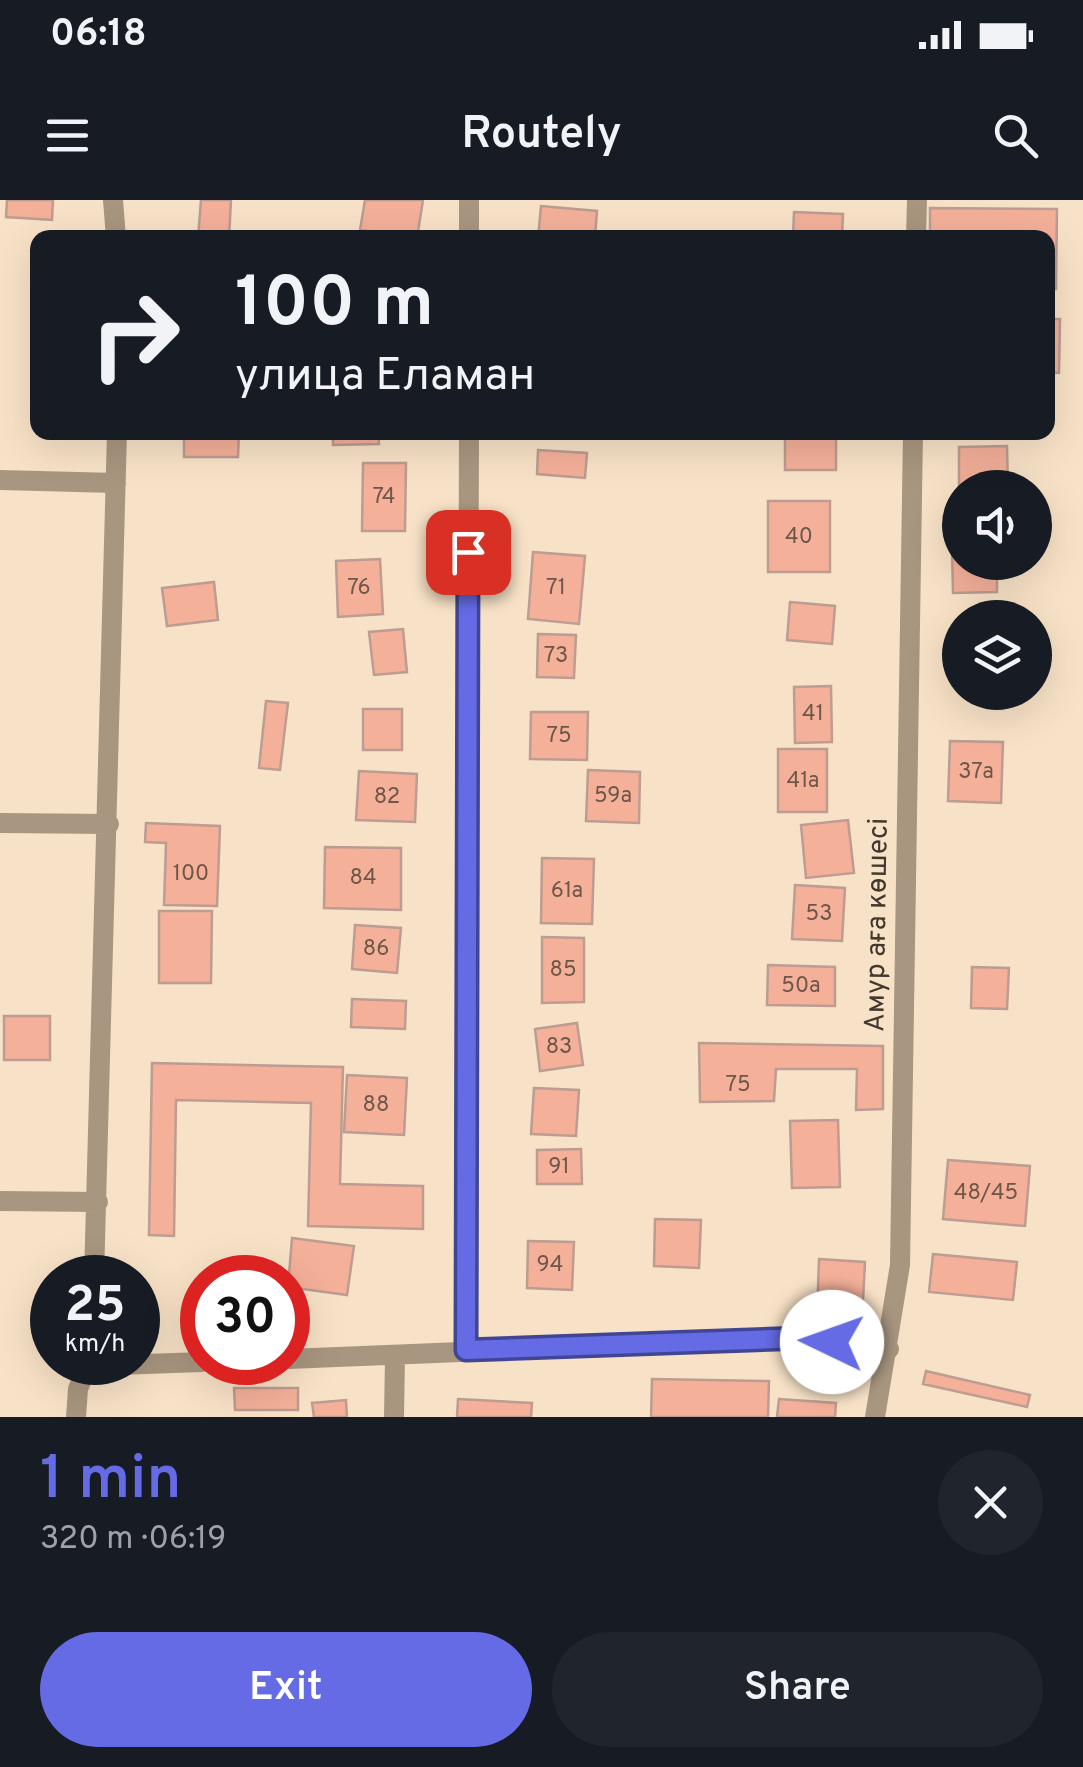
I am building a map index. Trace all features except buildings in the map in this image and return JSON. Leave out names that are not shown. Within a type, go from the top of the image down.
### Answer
[{"type":"street","points":[[114,200],[116,230]]},
{"type":"street","points":[[469,200],[469,230]]},
{"type":"street","points":[[916,230],[917,200]]},
{"type":"street","points":[[95,1255],[117,440]]},
{"type":"street","points":[[466,1350],[468,440]]},
{"type":"street","name":"Амур аға көшесі","points":[[874,1417],[889,1349],[900,1265],[913,440]]},
{"type":"street","points":[[0,480],[116,483]]},
{"type":"street","points":[[0,823],[108,824]]},
{"type":"street","points":[[0,1201],[98,1202]]},
{"type":"street","points":[[310,1358],[803,1338],[889,1349]]},
{"type":"street","points":[[394,1417],[395,1356]]},
{"type":"street","points":[[76,1417],[80,1385]]},
{"type":"route","points":[[468,552],[466,1350],[803,1338],[832,1342]]}]
